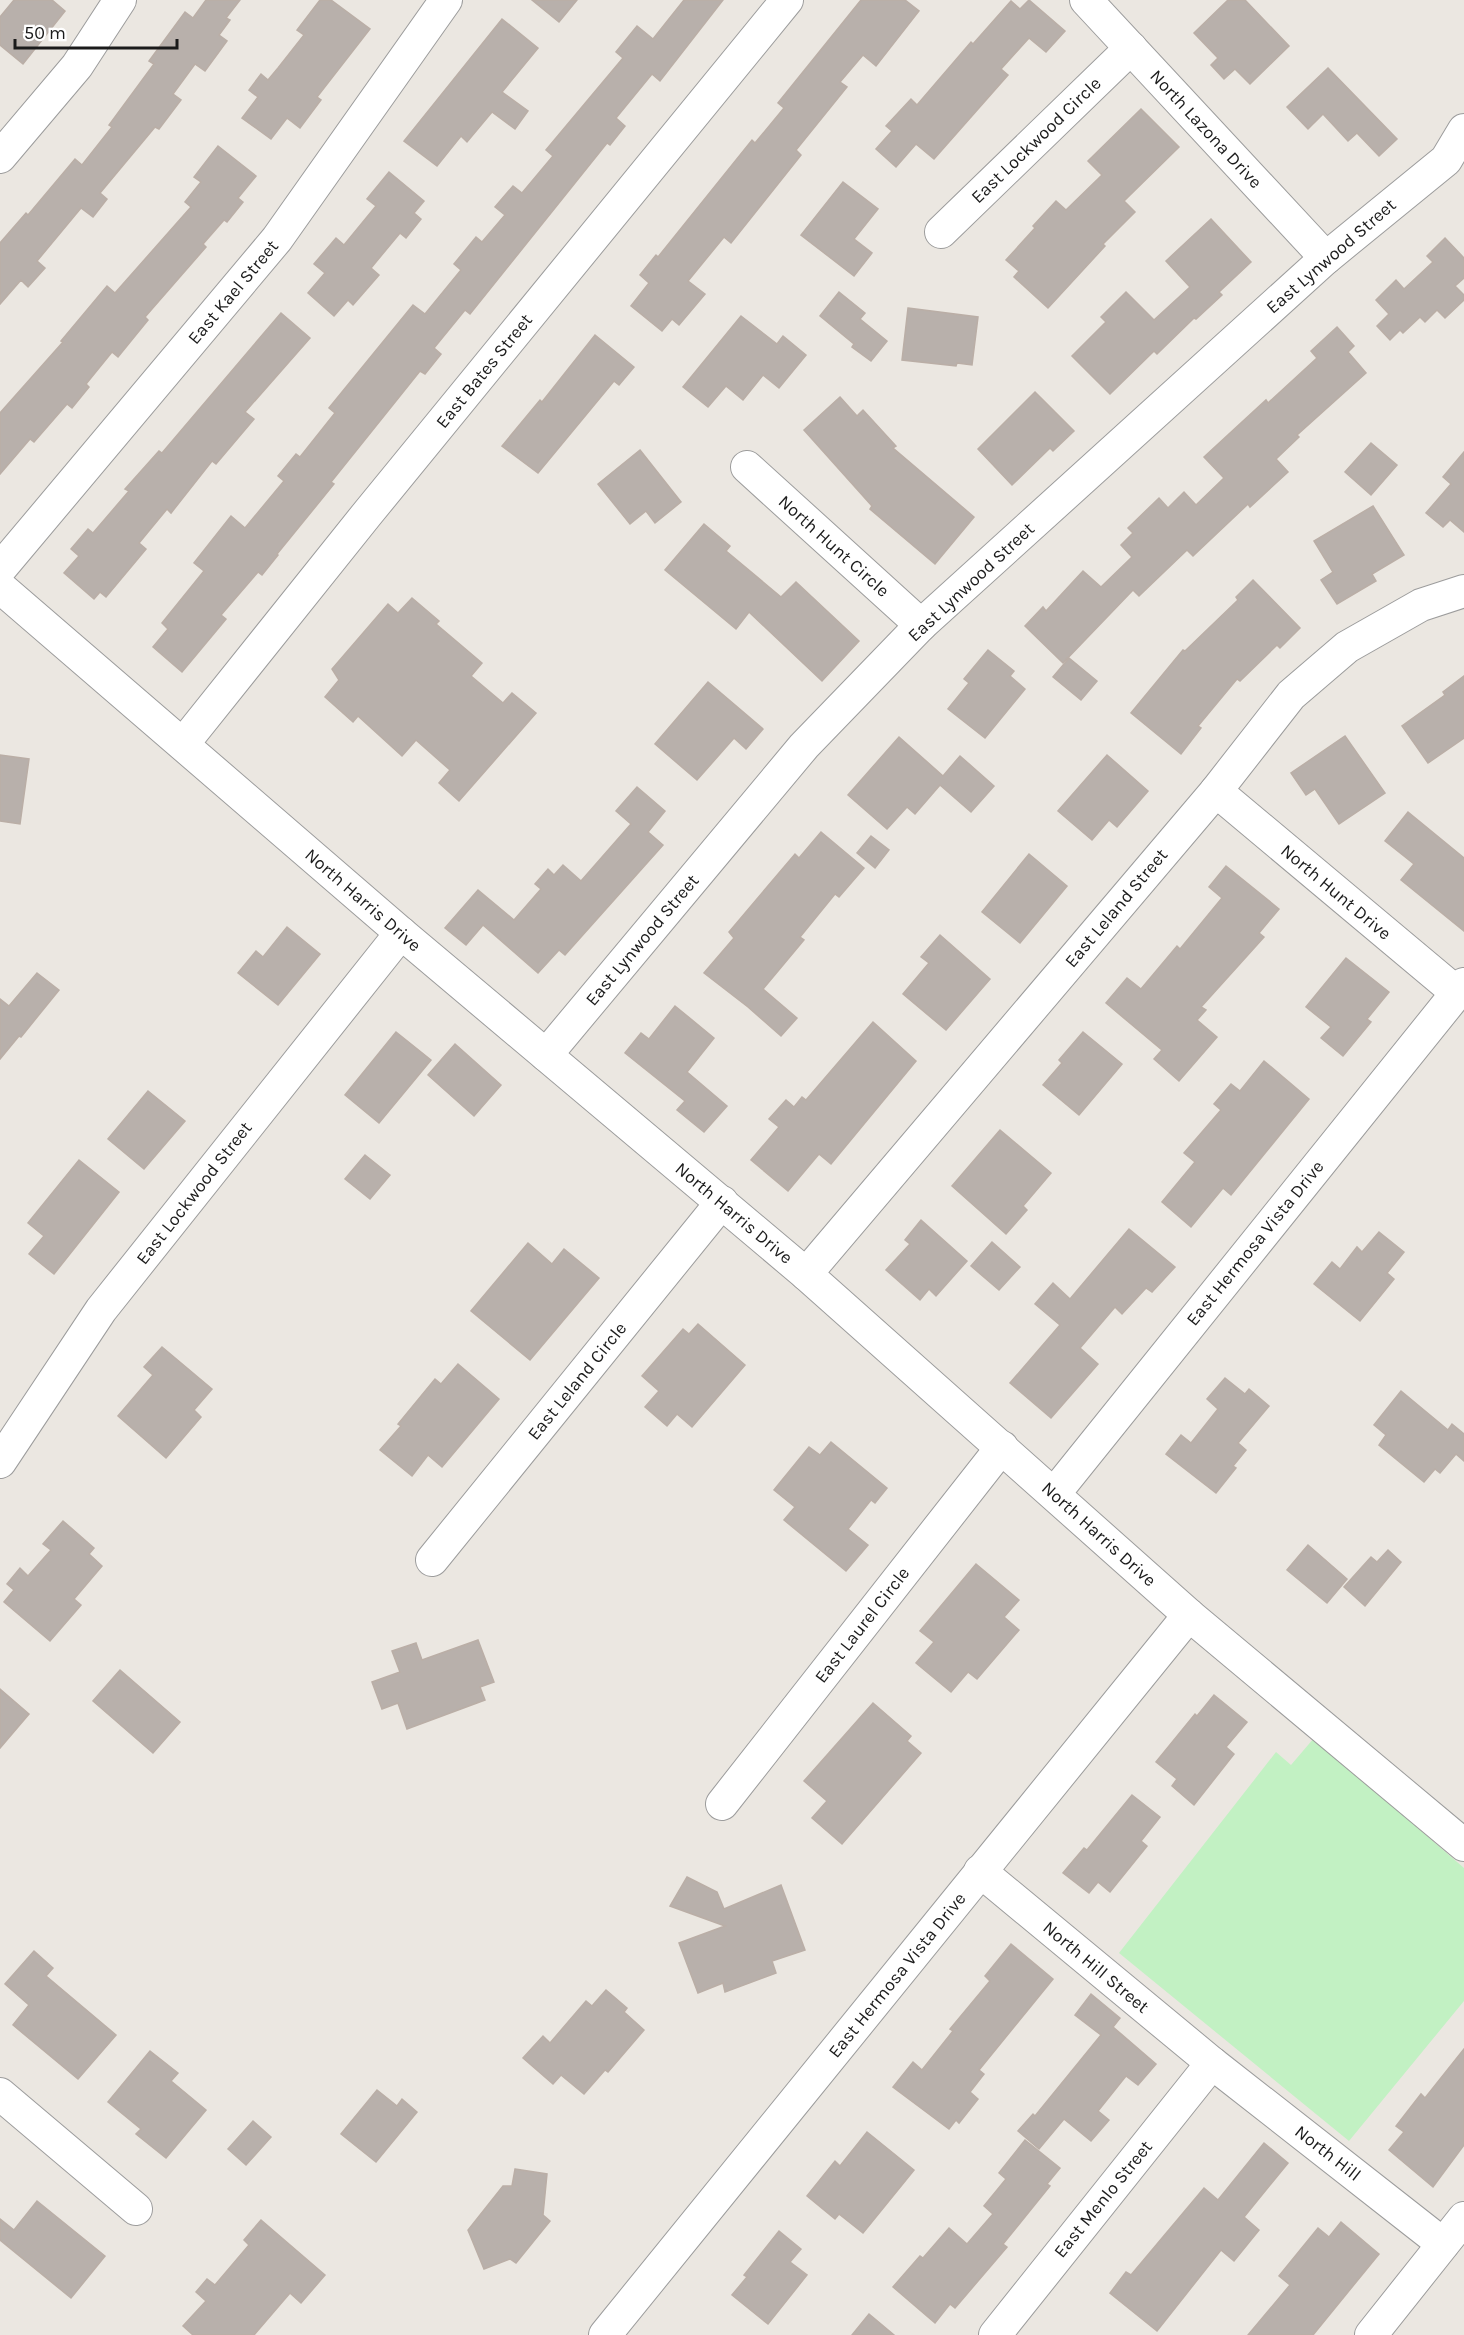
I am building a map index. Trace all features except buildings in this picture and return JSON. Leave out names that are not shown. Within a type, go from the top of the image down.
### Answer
[{"type":"street","points":[[0,157],[77,66],[120,0]]},
{"type":"street","name":"East Kael Street","points":[[0,569],[277,239],[446,0]]},
{"type":"street","name":"East Bates Street","points":[[183,744],[367,514],[787,0]]},
{"type":"street","name":"North Lazona Drive","points":[[1086,0],[1326,258]]},
{"type":"street","name":"East Lockwood Circle","points":[[941,232],[1131,48]]},
{"type":"street","name":"East Lynwood Street","points":[[546,1055],[804,746],[921,626],[1326,258],[1455,170],[1464,130]]},
{"type":"street","name":"North Hunt Circle","points":[[747,467],[921,626]]},
{"type":"street","name":"North Harris Drive","points":[[0,587],[401,933],[806,1274],[1189,1615],[1464,1845]]},
{"type":"street","name":"East Leland Street","points":[[806,1274],[1216,791],[1291,695],[1347,647],[1421,605],[1464,591]]},
{"type":"street","name":"North Hunt Drive","points":[[1216,791],[1460,988]]},
{"type":"street","name":"East Lockwood Street","points":[[0,1462],[101,1310],[401,933]]},
{"type":"street","name":"East Hermosa Vista Drive","points":[[1054,1494],[1460,988]]},
{"type":"street","name":"East Leland Circle","points":[[432,1560],[722,1202]]},
{"type":"street","name":"East Laurel Circle","points":[[722,1804],[1002,1447]]},
{"type":"street","name":"East Hermosa Vista Drive","points":[[605,2335],[1189,1615]]},
{"type":"street","name":"North Hill Street","points":[[980,1871],[1212,2063]]},
{"type":"street","name":"North Hill","points":[[1212,2063],[1443,2244]]},
{"type":"street","name":"East Menlo Street","points":[[995,2335],[1212,2063]]},
{"type":"street","points":[[0,2094],[136,2209]]},
{"type":"street","points":[[1371,2335],[1464,2218]]},
{"type":"green space","points":[[1314,1738],[1464,1868],[1464,2001],[1349,2141],[1119,1953],[1276,1752],[1291,1765]]}]
